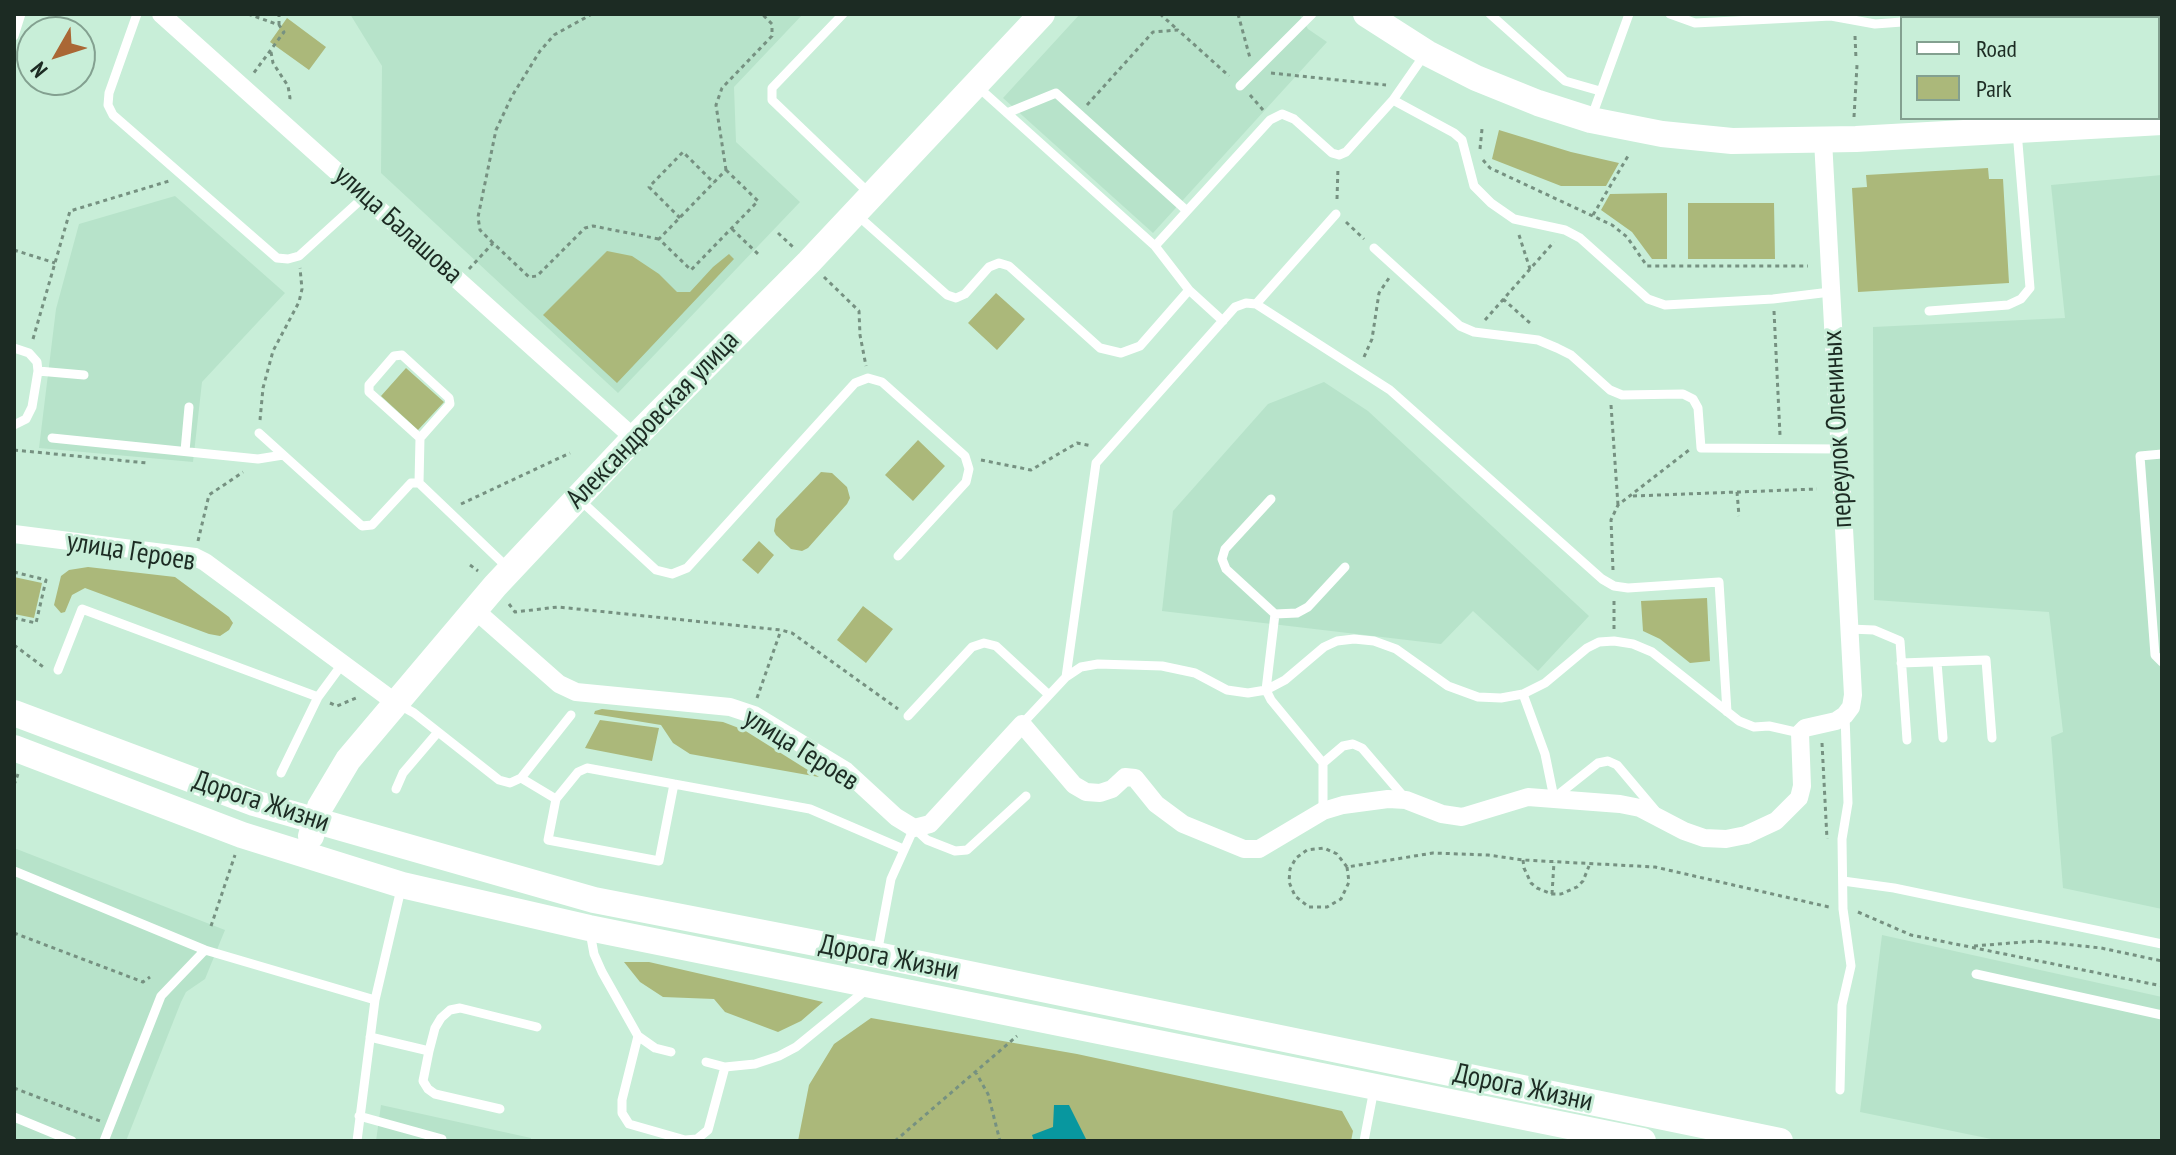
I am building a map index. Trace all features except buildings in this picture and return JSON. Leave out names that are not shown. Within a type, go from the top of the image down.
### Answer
[{"type":"main road","name":"Александровская улица","points":[[305,855],[320,807],[348,760],[510,570],[1042,14]]},
{"type":"main road","points":[[1366,14],[1427,53],[1476,78],[1591,120],[1662,134],[1732,141],[1823,140],[2162,122]]},
{"type":"main road","name":"Дорога Жизни","points":[[14,713],[254,803],[594,900],[877,955],[1780,1141]]},
{"type":"main road","name":"Дорога Жизни","points":[[14,748],[242,835],[402,885],[589,928],[1643,1141]]},
{"type":"street","name":"улица Балашова","points":[[161,14],[634,438]]},
{"type":"street","name":"переулок Олениных","points":[[1823,140],[1853,695],[1851,707],[1845,715]]},
{"type":"street","name":"улица Героев","points":[[14,534],[195,557],[396,703]]},
{"type":"street","name":"улица Героев","points":[[475,610],[559,684],[576,692],[730,707],[754,715],[846,771],[896,817],[914,828]]},
{"type":"street","points":[[914,828],[930,824],[1022,724],[1074,785],[1086,792],[1100,793],[1112,789],[1125,777],[1135,778],[1156,804],[1183,824],[1244,849],[1259,849],[1323,811],[1388,799],[1406,800],[1442,814],[1462,817],[1528,797],[1620,804],[1640,808],[1704,838],[1726,839],[1746,835],[1776,821],[1799,798],[1802,786],[1800,733],[1805,728],[1836,721],[1845,715]]},
{"type":"lane","points":[[14,36],[21,14]]},
{"type":"lane","points":[[137,14],[109,93],[108,105],[113,115],[277,258],[299,256],[365,195]]},
{"type":"lane","points":[[843,14],[772,88],[772,100],[947,295],[956,298],[965,294],[989,267],[999,263],[1009,266],[1100,348],[1121,353],[1140,346],[1189,290]]},
{"type":"lane","points":[[1240,86],[1312,14]]},
{"type":"lane","points":[[1490,14],[1565,81],[1600,91]]},
{"type":"lane","points":[[1591,120],[1629,14]]},
{"type":"lane","points":[[1670,14],[1695,23],[1831,16],[1875,24],[1900,22]]},
{"type":"lane","points":[[2018,16],[2055,14]]},
{"type":"lane","points":[[1155,246],[1270,120],[1282,114],[1294,119],[1332,153],[1339,155],[1346,152],[1393,100],[1427,53]]},
{"type":"lane","points":[[975,84],[1155,246],[1189,290],[1223,321]]},
{"type":"lane","points":[[1007,113],[1056,93],[1187,211]]},
{"type":"lane","points":[[1393,100],[1462,140],[1474,186],[1514,219],[1565,230],[1580,238],[1648,299],[1665,305],[1773,299],[1830,292]]},
{"type":"lane","points":[[1929,311],[2008,305],[2021,299],[2030,288],[2017,130]]},
{"type":"lane","points":[[1256,304],[1336,214]]},
{"type":"lane","points":[[1374,248],[1460,326],[1474,332],[1538,340],[1557,348],[1571,355],[1610,390],[1622,395],[1683,394],[1693,399],[1698,408],[1701,448],[1839,449]]},
{"type":"lane","points":[[1066,677],[1096,463],[1235,307],[1246,303],[1256,304],[1390,390],[1602,579],[1614,586],[1628,588],[1719,582],[1727,712]]},
{"type":"lane","points":[[14,348],[29,353],[37,362],[38,371],[32,407],[26,419],[14,425]]},
{"type":"lane","points":[[419,483],[420,438],[450,404],[449,398],[402,355],[394,356],[369,385],[369,392],[420,438]]},
{"type":"lane","points":[[38,371],[84,375]]},
{"type":"lane","points":[[577,498],[656,570],[672,574],[687,568],[855,383],[868,378],[882,382],[965,456],[969,469],[966,482],[898,556]]},
{"type":"lane","points":[[185,451],[189,407]]},
{"type":"lane","points":[[259,433],[362,526],[372,525],[411,483],[419,483],[510,570]]},
{"type":"lane","points":[[52,438],[258,459],[283,455]]},
{"type":"lane","points":[[2162,454],[2140,456],[2155,655],[2162,662]]},
{"type":"lane","points":[[1271,499],[1225,549],[1222,559],[1226,569],[1275,614],[1297,613],[1308,607],[1345,567]]},
{"type":"lane","points":[[58,672],[82,609],[318,697]]},
{"type":"lane","points":[[1275,614],[1266,690],[1323,763],[1323,811]]},
{"type":"lane","points":[[1850,629],[1874,630],[1900,641],[1907,740]]},
{"type":"lane","points":[[1022,724],[1066,677],[1081,667],[1098,664],[1162,666],[1195,673],[1227,690],[1248,693],[1266,690],[1285,680],[1324,647],[1337,641],[1354,639],[1374,641],[1396,649],[1448,686],[1478,697],[1501,698],[1523,694],[1545,683],[1587,648],[1599,642],[1614,641],[1633,644],[1652,652],[1739,721],[1754,727],[1769,726],[1800,733]]},
{"type":"lane","points":[[908,716],[972,647],[984,643],[996,646],[1049,695]]},
{"type":"lane","points":[[1901,663],[1986,660],[1992,738]]},
{"type":"lane","points":[[1937,662],[1943,738]]},
{"type":"lane","points":[[281,773],[318,697],[343,663]]},
{"type":"lane","points":[[1523,694],[1545,754],[1554,798],[1598,763],[1608,761],[1617,765],[1662,818]]},
{"type":"lane","points":[[396,703],[499,780],[510,783],[521,778],[571,715]]},
{"type":"lane","points":[[1840,1090],[1842,1005],[1851,966],[1843,909],[1842,839],[1848,803],[1845,715]]},
{"type":"lane","points":[[396,789],[403,773],[438,732]]},
{"type":"lane","points":[[1323,763],[1343,746],[1353,744],[1362,748],[1406,800]]},
{"type":"lane","points":[[674,784],[659,861],[548,840],[556,799],[578,772],[587,768],[810,809],[903,849]]},
{"type":"lane","points":[[521,778],[556,799]]},
{"type":"lane","points":[[877,955],[891,879],[914,828],[927,840],[955,851],[967,850],[1026,796]]},
{"type":"lane","points":[[14,871],[205,950],[375,1000]]},
{"type":"lane","points":[[1843,881],[1894,888],[2162,944]]},
{"type":"lane","points":[[357,1141],[375,1000],[402,885]]},
{"type":"lane","points":[[589,928],[594,954],[602,972],[638,1036],[655,1048],[671,1052]]},
{"type":"lane","points":[[104,1141],[161,996],[205,950]]},
{"type":"lane","points":[[1976,974],[2162,1015]]},
{"type":"lane","points":[[706,1062],[725,1067],[755,1064],[796,1047],[873,984]]},
{"type":"lane","points":[[500,1109],[435,1094],[428,1089],[423,1081],[435,1028],[450,1010],[460,1008],[537,1027]]},
{"type":"lane","points":[[638,1036],[622,1100],[622,1113],[629,1124],[685,1140],[697,1139],[708,1130],[725,1067]]},
{"type":"lane","points":[[370,1037],[429,1051]]},
{"type":"lane","points":[[1364,1141],[1374,1089]]},
{"type":"lane","points":[[359,1116],[444,1140]]},
{"type":"lane","points":[[14,1117],[72,1141]]},
{"type":"path","points":[[246,78],[253,74],[284,32],[279,25],[248,14]]},
{"type":"path","points":[[279,14],[279,25]]},
{"type":"path","points":[[592,14],[554,35],[540,51],[496,130],[478,217],[480,230],[529,277],[537,276],[585,228],[593,226],[659,239],[691,270],[758,201],[726,170],[716,105],[722,88],[772,36],[772,24],[762,14]]},
{"type":"path","points":[[1160,14],[1257,102],[1270,120]]},
{"type":"path","points":[[1238,14],[1254,72],[1402,87]]},
{"type":"path","points":[[1854,20],[1856,59]]},
{"type":"path","points":[[1079,114],[1153,32],[1178,30]]},
{"type":"path","points":[[1165,31],[1165,39]]},
{"type":"path","points":[[271,52],[273,63],[288,86],[290,98],[285,109]]},
{"type":"path","points":[[1855,126],[1857,65]]},
{"type":"path","points":[[1482,129],[1479,153],[1490,168],[1593,216],[1627,237],[1647,266],[1808,266]]},
{"type":"path","points":[[680,218],[649,187],[683,152],[714,183]]},
{"type":"path","points":[[1339,155],[1336,214],[1374,248]]},
{"type":"path","points":[[1593,216],[1628,156]]},
{"type":"path","points":[[657,165],[664,172]]},
{"type":"path","points":[[659,239],[726,170]]},
{"type":"path","points":[[29,353],[70,211],[184,177]]},
{"type":"path","points":[[1514,219],[1530,269]]},
{"type":"path","points":[[731,229],[758,254]]},
{"type":"path","points":[[1474,332],[1565,230]]},
{"type":"path","points":[[778,233],[799,253]]},
{"type":"path","points":[[468,271],[493,243]]},
{"type":"path","points":[[14,250],[55,263]]},
{"type":"path","points":[[259,433],[263,388],[273,351],[299,302],[302,289],[299,256]]},
{"type":"path","points":[[1358,370],[1372,339],[1379,293],[1396,269]]},
{"type":"path","points":[[819,272],[859,311],[868,378]]},
{"type":"path","points":[[1773,299],[1781,449]]},
{"type":"path","points":[[1610,390],[1618,505]]},
{"type":"path","points":[[965,456],[1031,470],[1077,443],[1108,450]]},
{"type":"path","points":[[1614,641],[1611,520],[1618,505],[1699,443]]},
{"type":"path","points":[[448,510],[570,453]]},
{"type":"path","points":[[195,557],[209,495],[246,470]]},
{"type":"path","points":[[1629,496],[1817,489]]},
{"type":"path","points":[[1737,492],[1739,516]]},
{"type":"path","points":[[14,572],[46,580],[36,623],[14,618]]},
{"type":"path","points":[[515,612],[558,607],[781,630],[792,633],[908,716]]},
{"type":"path","points":[[757,698],[781,630]]},
{"type":"path","points":[[14,645],[43,668],[58,672]]},
{"type":"path","points":[[318,697],[337,706],[354,700],[364,689]]},
{"type":"path","points":[[1822,736],[1827,845]]},
{"type":"path","points":[[14,785],[18,774]]},
{"type":"path","points":[[1324,848],[1337,854],[1347,867],[1349,882],[1341,899],[1327,907],[1309,907],[1295,896],[1289,882],[1290,869],[1296,858],[1307,850],[1324,848]]},
{"type":"path","points":[[1347,867],[1433,853],[1655,867],[1829,907]]},
{"type":"path","points":[[211,926],[235,855]]},
{"type":"path","points":[[1523,860],[1531,883],[1552,894],[1561,894],[1577,887],[1589,865]]},
{"type":"path","points":[[1552,894],[1554,862]]},
{"type":"path","points":[[1858,912],[1911,935],[2162,986]]},
{"type":"path","points":[[14,933],[143,982],[150,977]]},
{"type":"path","points":[[1971,946],[2036,941],[2101,948],[2162,961]]},
{"type":"path","points":[[895,1141],[1020,1033]]},
{"type":"path","points":[[975,1071],[988,1094],[1000,1141]]},
{"type":"path","points":[[14,1088],[100,1121]]},
{"type":"shaded area","points":[[350,14],[803,14],[734,87],[736,142],[800,202],[618,393],[381,173],[382,66]]},
{"type":"shaded area","points":[[1080,14],[1299,14],[1308,29],[1327,42],[1153,233],[1003,98]]},
{"type":"shaded area","points":[[2162,175],[2162,909],[2063,888],[2051,737],[2063,732],[2049,612],[1874,600],[1873,327],[2065,318],[2051,185]]},
{"type":"shaded area","points":[[175,196],[285,293],[202,382],[193,462],[39,448],[56,309],[79,224]]},
{"type":"shaded area","points":[[1324,382],[1368,411],[1589,616],[1538,671],[1473,611],[1441,644],[1162,611],[1173,511],[1268,404]]},
{"type":"shaded area","points":[[14,848],[225,930],[205,979],[186,992],[181,1002],[126,1141],[14,1141]]},
{"type":"shaded area","points":[[1882,935],[2162,997],[2162,1141],[2001,1141],[1860,1112]]},
{"type":"shaded area","points":[[381,1105],[531,1138],[531,1141],[376,1141]]},
{"type":"green space","points":[[287,18],[326,47],[309,70],[270,42]]},
{"type":"green space","points":[[1499,130],[1619,163],[1606,186],[1561,186],[1492,159]]},
{"type":"green space","points":[[1988,168],[1989,179],[2003,179],[2009,283],[1858,292],[1852,188],[1867,187],[1866,175]]},
{"type":"green space","points":[[1667,193],[1667,259],[1652,259],[1632,232],[1601,210],[1610,194]]},
{"type":"green space","points":[[1688,203],[1774,203],[1775,259],[1688,259]]},
{"type":"green space","points":[[607,251],[632,256],[659,274],[677,292],[690,292],[729,254],[734,259],[617,383],[543,315]]},
{"type":"green space","points":[[996,293],[1025,319],[997,350],[968,323]]},
{"type":"green space","points":[[406,368],[444,402],[418,430],[381,396]]},
{"type":"green space","points":[[918,440],[945,466],[913,501],[885,475]]},
{"type":"green space","points":[[821,472],[832,473],[847,487],[850,498],[808,548],[802,551],[791,549],[774,531],[776,519]]},
{"type":"green space","points":[[759,541],[774,555],[758,574],[742,560]]},
{"type":"green space","points":[[88,567],[175,577],[233,623],[220,636],[209,634],[85,588],[72,595],[65,612],[61,613],[54,605],[61,576],[69,570]]},
{"type":"green space","points":[[14,577],[42,583],[34,618],[14,614]]},
{"type":"green space","points":[[1707,598],[1710,661],[1690,663],[1660,639],[1643,631],[1641,601]]},
{"type":"green space","points":[[863,606],[893,629],[866,663],[837,640]]},
{"type":"green space","points":[[602,709],[723,722],[744,730],[819,777],[690,754],[673,743],[661,725],[594,714]]},
{"type":"green space","points":[[600,720],[659,728],[652,761],[585,748]]},
{"type":"green space","points":[[624,962],[649,962],[823,1002],[801,1021],[778,1032],[725,1012],[714,999],[663,997],[640,982]]},
{"type":"green space","points":[[871,1018],[1077,1054],[1342,1111],[1353,1131],[1351,1141],[798,1141],[809,1085],[834,1044]]},
{"type":"water","points":[[1054,1105],[1069,1105],[1087,1141],[1034,1141],[1032,1135],[1053,1127]]}]
